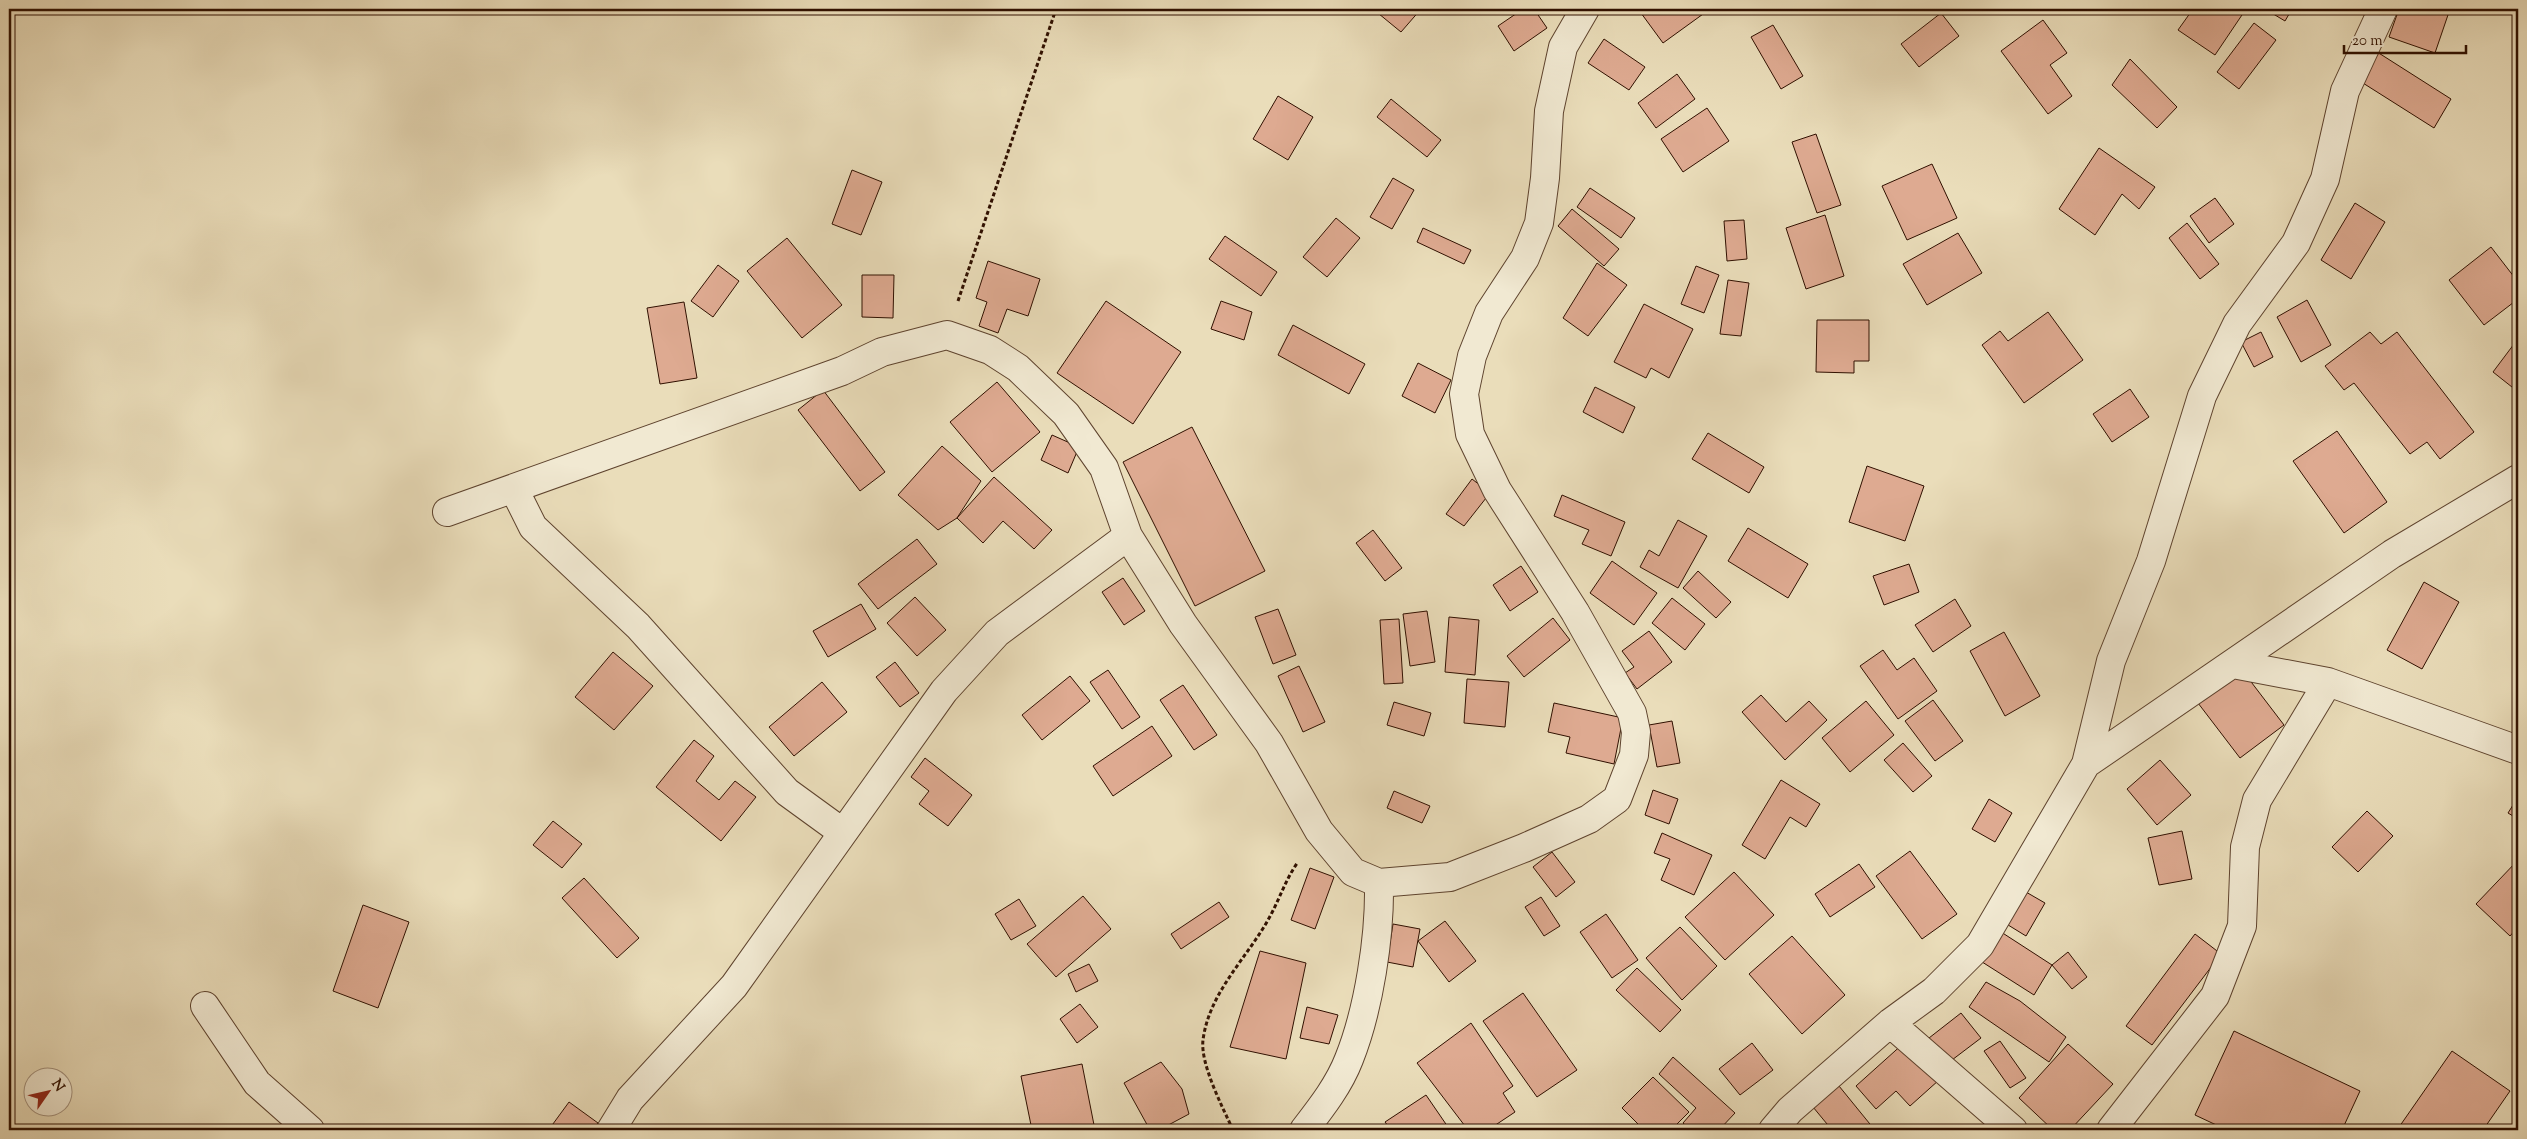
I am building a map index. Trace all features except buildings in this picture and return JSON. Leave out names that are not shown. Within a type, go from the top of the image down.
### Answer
[{"type":"street","points":[[447,512],[842,371],[882,352],[947,334],[990,350],[1018,368],[1066,414],[1104,468],[1128,536],[1183,624],[1269,743],[1320,831],[1353,872],[1379,882],[1450,877],[1524,848],[1589,819],[1617,799],[1634,755],[1636,732],[1632,713],[1574,612],[1497,490],[1470,434],[1464,394],[1472,356],[1489,312],[1524,258],[1539,223],[1546,178],[1549,111],[1563,47],[1585,9]]},
{"type":"street","points":[[1773,1130],[1790,1110],[1890,1023],[1934,991],[1980,945],[2086,764],[2110,661],[2150,561],[2202,396],[2238,324],[2296,243],[2325,179],[2345,92],[2383,9]]},
{"type":"street","points":[[2086,764],[2193,688],[2233,664],[2392,554],[2518,479]]},
{"type":"street","points":[[514,489],[533,527],[638,626],[787,792],[842,832]]},
{"type":"street","points":[[611,1130],[630,1099],[734,986],[944,691],[997,633],[1128,536]]},
{"type":"street","points":[[2233,664],[2328,682],[2518,750]]},
{"type":"street","points":[[2111,1130],[2215,996],[2242,926],[2245,847],[2257,800],[2328,682]]},
{"type":"street","points":[[1304,1130],[1332,1093],[1349,1059],[1361,1018],[1376,948],[1379,882]]},
{"type":"street","points":[[205,1006],[257,1083],[310,1130]]},
{"type":"street","points":[[1890,1023],[2013,1130]]},
{"type":"path","points":[[947,334],[1056,9]]},
{"type":"path","points":[[1233,1130],[1209,1077],[1203,1041],[1216,999],[1269,919],[1288,876],[1320,831]]}]
